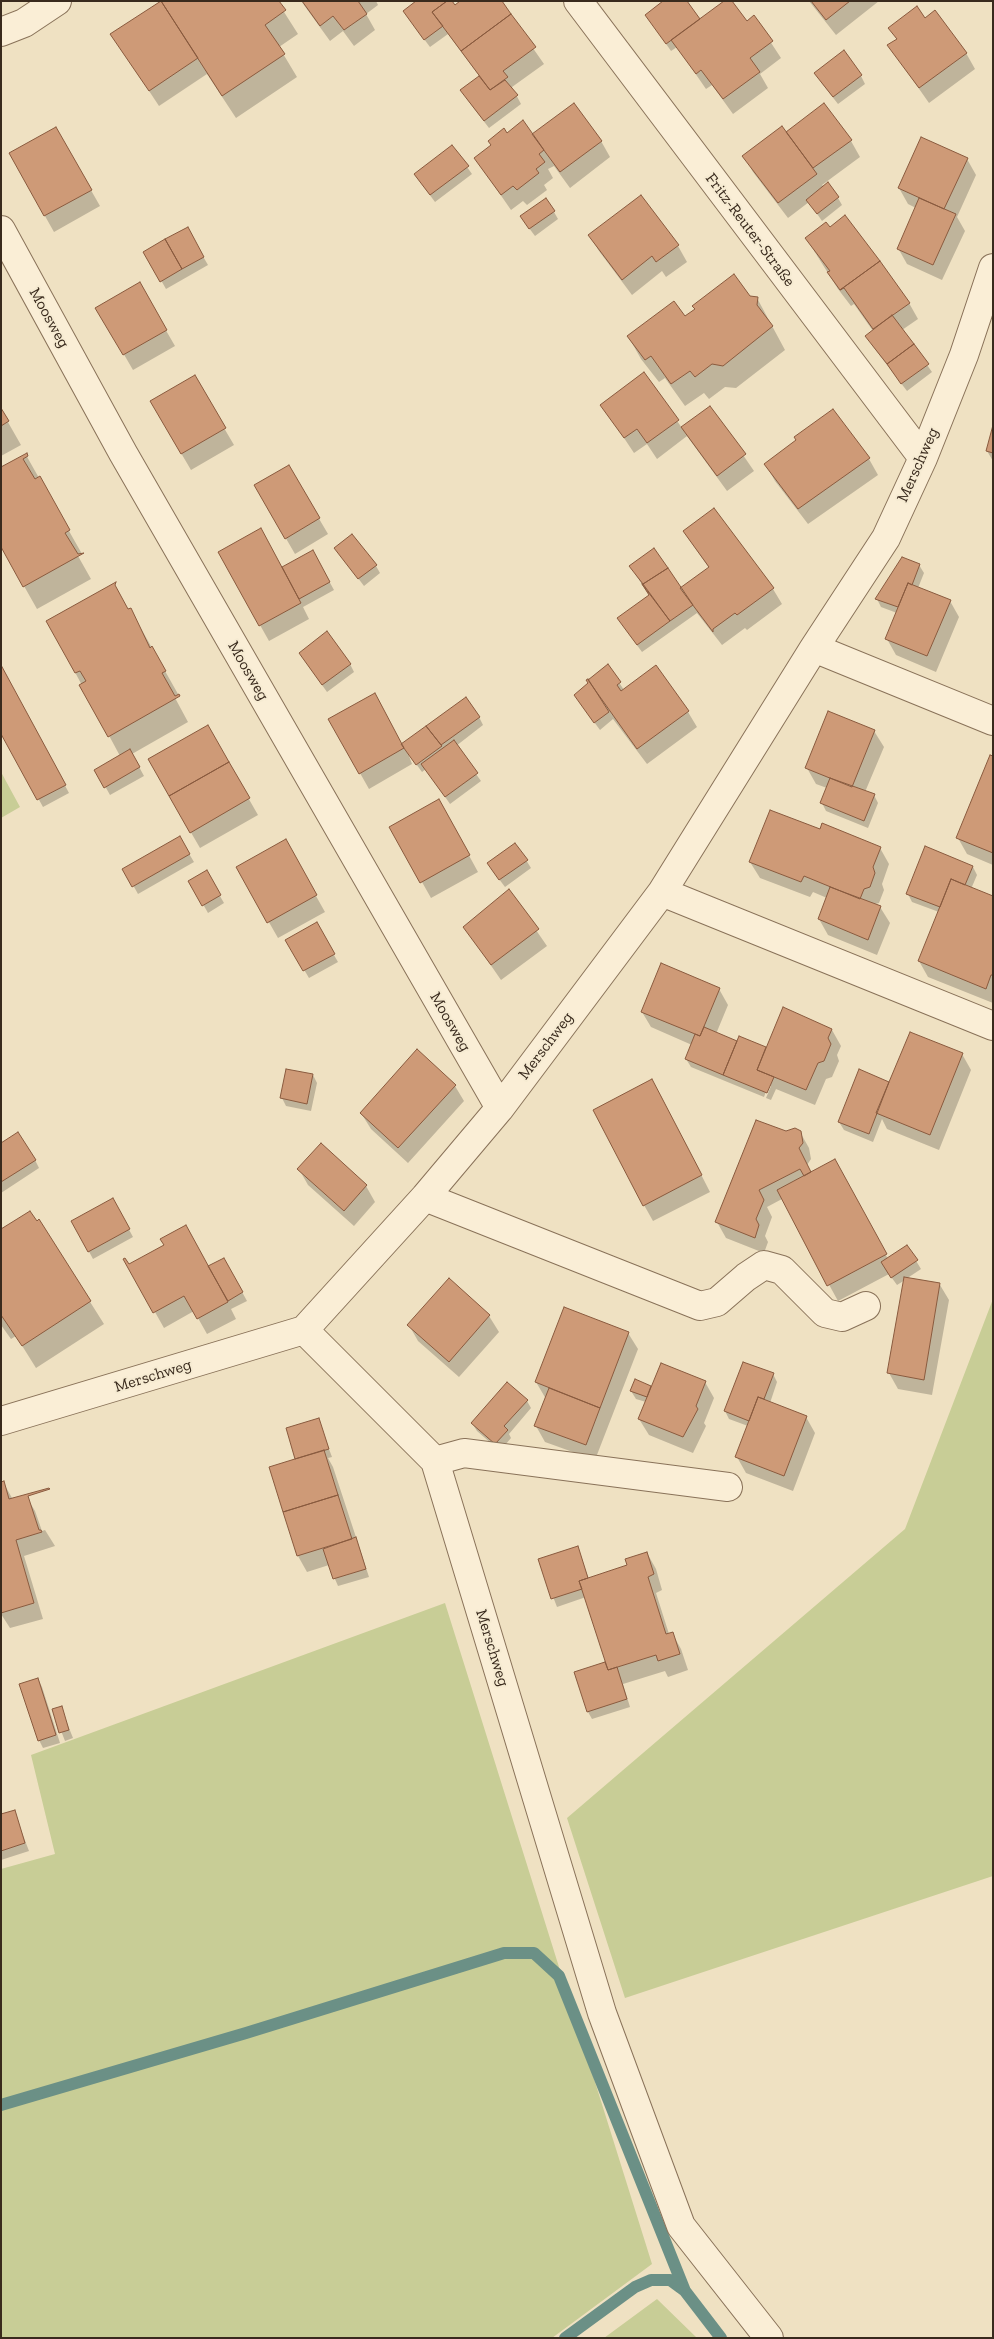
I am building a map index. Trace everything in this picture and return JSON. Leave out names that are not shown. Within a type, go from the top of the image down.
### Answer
[{"type":"street","points":[[1,32],[24,23],[57,1]]},
{"type":"street","name":"Fritz-Reuter-Straße","points":[[578,1],[922,458]]},
{"type":"street","name":"Moosweg","points":[[1,230],[123,453],[500,1108]]},
{"type":"street","name":"Merschweg","points":[[1,1421],[304,1330],[425,1197],[500,1108],[662,892],[814,648],[886,538],[922,458],[964,355],[993,268]]},
{"type":"street","points":[[814,648],[993,721]]},
{"type":"street","points":[[662,892],[993,1026]]},
{"type":"street","points":[[425,1197],[700,1306],[717,1302],[746,1277],[764,1265],[782,1270],[825,1313],[842,1317],[866,1306]]},
{"type":"street","name":"Merschweg","points":[[304,1330],[435,1461],[602,2013],[681,2226],[769,2338]]},
{"type":"street","points":[[435,1461],[464,1453],[728,1487]]},
{"type":"green space","points":[[1,772],[20,807],[1,818]]},
{"type":"green space","points":[[993,1299],[993,1876],[625,1998],[567,1818],[905,1529]]},
{"type":"green space","points":[[445,1603],[652,2264],[552,2338],[1,2338],[1,1869],[55,1854],[31,1755]]},
{"type":"green space","points":[[657,2299],[697,2338],[604,2338]]},
{"type":"building","points":[[161,1],[198,58],[149,91],[110,34]]},
{"type":"building","points":[[161,1],[279,1],[286,10],[265,25],[285,54],[222,96]]},
{"type":"building","points":[[302,1],[358,1],[367,14],[344,30],[333,16],[320,26]]},
{"type":"building","points":[[416,1],[447,1],[432,12],[443,26],[424,40],[403,11]]},
{"type":"building","points":[[447,1],[452,1],[455,5],[460,1],[502,1],[511,14],[461,51],[432,12]]},
{"type":"building","points":[[663,1],[687,1],[700,19],[666,44],[645,15]]},
{"type":"building","points":[[724,1],[732,1],[747,21],[754,15],[773,41],[750,58],[760,72],[723,99],[701,70],[696,74],[671,40]]},
{"type":"building","points":[[811,1],[850,1],[826,20]]},
{"type":"building","points":[[917,6],[925,18],[935,10],[967,53],[919,88],[887,45],[897,39],[888,28]]},
{"type":"building","points":[[511,14],[536,47],[503,71],[508,77],[490,90],[461,51]]},
{"type":"building","points":[[844,50],[862,75],[833,97],[814,73]]},
{"type":"building","points":[[479,76],[490,90],[505,80],[518,95],[484,121],[460,90]]},
{"type":"building","points":[[574,103],[602,141],[560,172],[532,134]]},
{"type":"building","points":[[824,103],[852,140],[813,168],[786,132]]},
{"type":"building","points":[[523,120],[544,150],[539,154],[545,162],[536,169],[539,173],[517,190],[513,186],[501,195],[474,158],[491,145],[488,141],[504,128],[507,133]]},
{"type":"building","points":[[782,126],[817,174],[778,203],[742,156]]},
{"type":"building","points":[[56,127],[92,190],[44,216],[9,153]]},
{"type":"building","points":[[921,137],[968,158],[944,209],[898,188]]},
{"type":"building","points":[[452,145],[469,166],[430,195],[414,174]]},
{"type":"building","points":[[828,182],[839,197],[817,214],[806,200]]},
{"type":"building","points":[[641,195],[679,245],[656,262],[652,256],[622,280],[588,235]]},
{"type":"building","points":[[546,198],[555,211],[529,229],[520,216]]},
{"type":"building","points":[[919,198],[956,214],[933,265],[897,249]]},
{"type":"building","points":[[845,215],[880,261],[840,290],[827,272],[830,271],[805,238],[826,222],[830,227]]},
{"type":"building","points":[[188,227],[204,257],[182,269],[165,239]]},
{"type":"building","points":[[165,239],[182,269],[160,282],[143,252]]},
{"type":"building","points":[[880,261],[910,303],[873,329],[844,288],[840,290]]},
{"type":"building","points":[[734,274],[750,296],[758,297],[757,305],[773,326],[723,366],[712,364],[695,377],[690,371],[671,384],[651,356],[645,360],[627,336],[674,301],[685,316],[695,309],[692,306]]},
{"type":"building","points":[[140,282],[167,330],[123,355],[95,308]]},
{"type":"building","points":[[892,315],[914,344],[887,364],[865,336]]},
{"type":"building","points":[[914,344],[929,364],[901,384],[887,364]]},
{"type":"building","points":[[644,372],[679,420],[647,443],[637,429],[624,438],[600,405]]},
{"type":"building","points":[[195,375],[226,428],[181,454],[150,401]]},
{"type":"building","points":[[710,406],[746,454],[717,476],[681,427]]},
{"type":"building","points":[[1,408],[9,421],[1,426]]},
{"type":"building","points":[[833,409],[870,458],[798,509],[764,464],[796,440],[794,437]]},
{"type":"building","points":[[993,425],[993,453],[986,451]]},
{"type":"building","points":[[27,453],[28,456],[23,459],[35,479],[40,476],[70,530],[65,533],[78,554],[84,553],[23,587],[1,547],[1,467]]},
{"type":"building","points":[[289,465],[320,518],[285,539],[254,485]]},
{"type":"building","points":[[714,508],[774,588],[737,615],[735,613],[713,629],[713,632],[680,588],[709,567],[683,531]]},
{"type":"building","points":[[261,528],[301,603],[259,626],[218,552]]},
{"type":"building","points":[[352,534],[377,565],[358,579],[334,548]]},
{"type":"building","points":[[654,548],[668,568],[643,584],[629,566]]},
{"type":"building","points":[[313,550],[330,582],[299,599],[282,567]]},
{"type":"building","points":[[902,557],[920,564],[912,585],[908,583],[898,607],[875,599]]},
{"type":"building","points":[[668,568],[693,605],[670,621],[643,584]]},
{"type":"building","points":[[116,582],[115,585],[128,609],[131,608],[150,648],[152,646],[166,671],[162,673],[175,696],[179,694],[180,696],[108,737],[79,685],[86,681],[80,671],[75,673],[46,621]]},
{"type":"building","points":[[908,583],[951,600],[927,656],[885,639]]},
{"type":"building","points":[[642,584],[670,621],[637,645],[617,618],[649,595]]},
{"type":"building","points":[[327,631],[351,664],[322,685],[299,653]]},
{"type":"building","points":[[608,664],[621,682],[617,685],[621,691],[656,665],[689,711],[637,749],[588,680]]},
{"type":"building","points":[[1,665],[66,785],[37,800],[1,734]]},
{"type":"building","points":[[588,679],[609,712],[594,723],[574,695],[588,683],[586,680]]},
{"type":"building","points":[[375,693],[404,748],[359,774],[328,719]]},
{"type":"building","points":[[466,697],[480,717],[441,745],[426,726]]},
{"type":"building","points":[[828,711],[875,730],[852,787],[805,768]]},
{"type":"building","points":[[208,725],[229,762],[169,796],[148,759]]},
{"type":"building","points":[[426,726],[442,746],[416,765],[401,744]]},
{"type":"building","points":[[454,740],[478,773],[445,797],[421,764]]},
{"type":"building","points":[[130,749],[140,767],[104,788],[94,770]]},
{"type":"building","points":[[990,755],[993,756],[993,853],[956,838]]},
{"type":"building","points":[[229,762],[250,798],[190,833],[169,796]]},
{"type":"building","points":[[830,778],[875,794],[864,821],[820,803]]},
{"type":"building","points":[[439,799],[470,855],[420,883],[389,827]]},
{"type":"building","points":[[770,810],[820,829],[822,823],[881,847],[873,867],[875,873],[870,887],[864,889],[860,899],[804,876],[801,882],[749,862]]},
{"type":"building","points":[[180,836],[190,854],[132,887],[122,869]]},
{"type":"building","points":[[286,839],[317,895],[267,923],[236,867]]},
{"type":"building","points":[[515,843],[528,860],[499,880],[487,863]]},
{"type":"building","points":[[925,846],[973,866],[965,885],[951,879],[940,907],[906,894]]},
{"type":"building","points":[[207,870],[221,895],[202,906],[188,881]]},
{"type":"building","points":[[951,879],[993,896],[993,975],[991,975],[986,989],[918,961]]},
{"type":"building","points":[[830,887],[881,906],[868,940],[818,919]]},
{"type":"building","points":[[509,889],[539,929],[491,965],[463,927]]},
{"type":"building","points":[[317,922],[335,954],[303,971],[285,940]]},
{"type":"building","points":[[661,963],[720,988],[700,1036],[641,1012]]},
{"type":"building","points":[[783,1007],[832,1029],[828,1038],[831,1044],[824,1061],[818,1063],[806,1090],[757,1070]]},
{"type":"building","points":[[704,1027],[737,1041],[723,1075],[685,1059],[695,1034],[700,1036]]},
{"type":"building","points":[[910,1032],[963,1053],[930,1135],[876,1113]]},
{"type":"building","points":[[739,1036],[766,1047],[757,1070],[774,1077],[767,1093],[723,1075]]},
{"type":"building","points":[[417,1049],[456,1085],[398,1148],[360,1113]]},
{"type":"building","points":[[286,1069],[313,1074],[307,1104],[280,1098]]},
{"type":"building","points":[[859,1069],[889,1082],[869,1134],[838,1122]]},
{"type":"building","points":[[652,1079],[702,1175],[643,1206],[593,1110]]},
{"type":"building","points":[[756,1120],[786,1131],[795,1128],[801,1131],[803,1143],[799,1148],[811,1172],[804,1176],[800,1169],[759,1190],[764,1200],[756,1219],[759,1225],[755,1238],[715,1222]]},
{"type":"building","points":[[18,1132],[36,1160],[1,1182],[1,1143]]},
{"type":"building","points":[[321,1143],[367,1185],[344,1211],[297,1169]]},
{"type":"building","points":[[835,1159],[887,1254],[827,1286],[777,1190]]},
{"type":"building","points":[[113,1198],[130,1229],[88,1252],[71,1221]]},
{"type":"building","points":[[30,1211],[37,1221],[39,1219],[91,1301],[22,1346],[1,1315],[1,1229]]},
{"type":"building","points":[[186,1225],[228,1302],[197,1319],[184,1296],[153,1313],[123,1259],[125,1258],[129,1264],[164,1245],[160,1239]]},
{"type":"building","points":[[907,1245],[918,1260],[891,1278],[881,1262]]},
{"type":"building","points":[[224,1258],[243,1292],[228,1301],[208,1266]]},
{"type":"building","points":[[904,1277],[940,1283],[924,1380],[887,1373]]},
{"type":"building","points":[[449,1278],[490,1315],[449,1362],[407,1325]]},
{"type":"building","points":[[564,1307],[629,1332],[600,1408],[535,1382]]},
{"type":"building","points":[[743,1362],[774,1373],[764,1399],[758,1397],[749,1421],[724,1411]]},
{"type":"building","points":[[661,1363],[706,1381],[696,1406],[698,1409],[683,1437],[638,1419]]},
{"type":"building","points":[[635,1379],[651,1386],[647,1397],[630,1391]]},
{"type":"building","points":[[507,1382],[528,1400],[504,1426],[508,1430],[495,1444],[471,1423]]},
{"type":"building","points":[[549,1388],[600,1408],[586,1445],[534,1426]]},
{"type":"building","points":[[758,1397],[807,1416],[784,1476],[735,1457]]},
{"type":"building","points":[[319,1418],[329,1449],[295,1459],[286,1428]]},
{"type":"building","points":[[324,1450],[338,1495],[283,1512],[269,1467]]},
{"type":"building","points":[[4,1481],[9,1499],[50,1489],[28,1496],[39,1530],[42,1532],[16,1540],[34,1603],[1,1613],[1,1482]]},
{"type":"building","points":[[338,1495],[352,1539],[297,1556],[283,1512]]},
{"type":"building","points":[[356,1537],[366,1569],[333,1579],[323,1549]]},
{"type":"building","points":[[578,1546],[588,1578],[579,1581],[582,1589],[551,1599],[538,1559]]},
{"type":"building","points":[[647,1552],[654,1574],[648,1577],[666,1634],[673,1632],[680,1654],[658,1661],[656,1655],[608,1670],[579,1581],[627,1565],[625,1559]]},
{"type":"building","points":[[605,1662],[608,1670],[617,1667],[627,1699],[587,1712],[574,1672]]},
{"type":"building","points":[[38,1678],[56,1735],[38,1741],[19,1684]]},
{"type":"building","points":[[62,1706],[69,1730],[59,1733],[52,1709]]},
{"type":"building","points":[[15,1810],[25,1843],[1,1851],[1,1814]]},
{"type":"waterway","points":[[1,2105],[246,2033],[504,1953],[534,1953],[559,1976],[685,2291]]},
{"type":"waterway","points":[[565,2338],[635,2287],[651,2280],[670,2280],[685,2291],[721,2338]]}]
